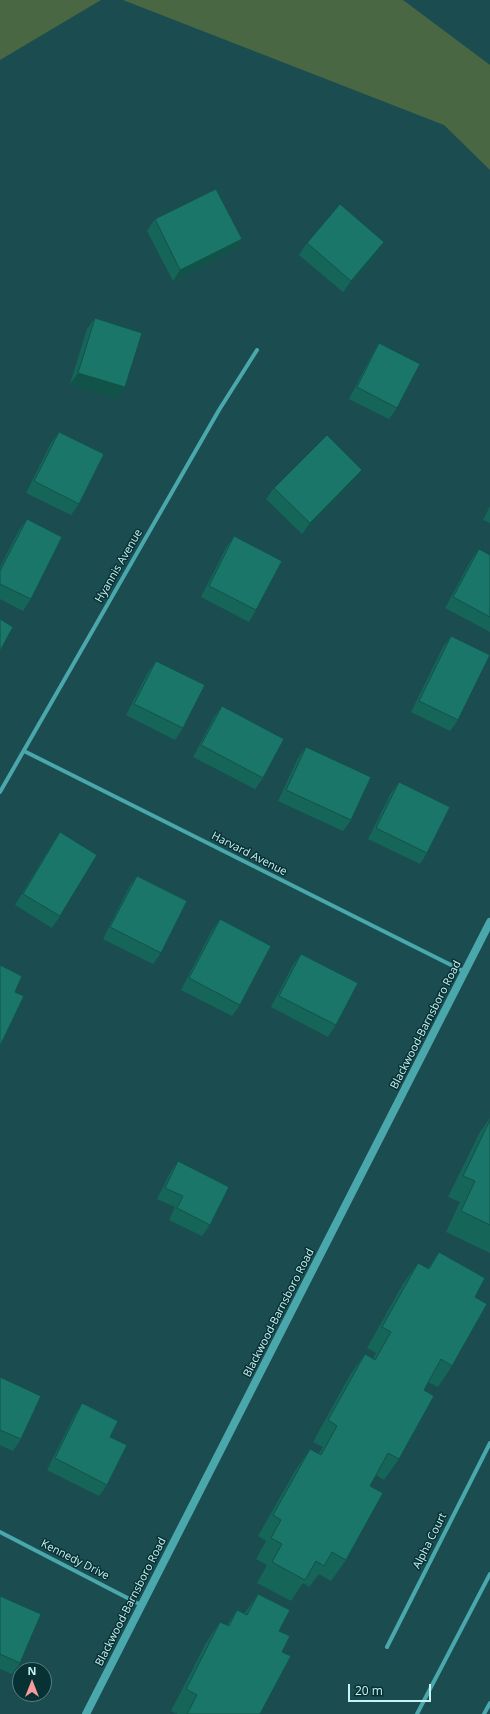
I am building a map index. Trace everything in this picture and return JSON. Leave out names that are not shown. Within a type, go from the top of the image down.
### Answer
[{"type":"main road","name":"Blackwood-Barnsboro Road","points":[[86,1714],[490,922]]},
{"type":"street","name":"Hyannis Avenue","points":[[0,792],[219,410],[257,350]]},
{"type":"street","name":"Harvard Avenue","points":[[24,751],[465,973]]},
{"type":"street","name":"Alpha Court","points":[[387,1647],[490,1443]]},
{"type":"street","name":"Kennedy Drive","points":[[0,1532],[142,1605]]},
{"type":"street","points":[[418,1714],[490,1574]]},
{"type":"street","points":[[484,1714],[490,1703]]},
{"type":"green space","points":[[0,0],[101,0],[0,60]]},
{"type":"green space","points":[[123,0],[403,0],[490,65],[490,170],[444,125]]},
{"type":"building","points":[[216,189],[242,239],[180,270],[155,219]]},
{"type":"building","points":[[340,204],[384,242],[351,281],[307,243]]},
{"type":"building","points":[[95,318],[142,333],[125,387],[78,373]]},
{"type":"building","points":[[379,343],[420,364],[397,408],[357,387]]},
{"type":"building","points":[[59,432],[104,454],[79,504],[34,481]]},
{"type":"building","points":[[327,435],[362,470],[310,523],[274,488]]},
{"type":"building","points":[[27,519],[62,537],[31,599],[0,584],[0,571]]},
{"type":"building","points":[[234,536],[282,561],[256,610],[209,586]]},
{"type":"building","points":[[479,549],[490,555],[490,617],[453,597]]},
{"type":"building","points":[[0,619],[13,627],[0,651]]},
{"type":"building","points":[[451,636],[490,655],[458,720],[419,701]]},
{"type":"building","points":[[156,661],[205,685],[183,728],[134,704]]},
{"type":"building","points":[[222,706],[284,739],[263,778],[201,745]]},
{"type":"building","points":[[306,747],[371,777],[351,820],[286,790]]},
{"type":"building","points":[[399,782],[450,807],[427,853],[376,828]]},
{"type":"building","points":[[60,832],[97,855],[60,916],[23,894]]},
{"type":"building","points":[[137,876],[187,901],[161,953],[110,927]]},
{"type":"building","points":[[220,919],[271,946],[240,1005],[189,978]]},
{"type":"building","points":[[301,954],[358,983],[336,1025],[279,996]]},
{"type":"building","points":[[0,965],[22,976],[15,992],[24,996],[0,1046]]},
{"type":"building","points":[[490,1120],[490,1225],[461,1211],[475,1181],[463,1176]]},
{"type":"building","points":[[178,1161],[229,1187],[210,1225],[177,1208],[183,1196],[165,1188]]},
{"type":"building","points":[[439,1252],[485,1278],[475,1297],[487,1304],[452,1366],[441,1359],[424,1390],[434,1396],[399,1459],[388,1453],[370,1486],[383,1493],[346,1560],[332,1552],[324,1566],[316,1561],[305,1580],[272,1562],[282,1544],[271,1538],[281,1520],[273,1515],[310,1449],[321,1455],[337,1426],[328,1420],[365,1354],[375,1360],[391,1332],[382,1327],[418,1263],[429,1269]]},
{"type":"building","points":[[0,1377],[41,1396],[21,1439],[0,1430]]},
{"type":"building","points":[[82,1403],[118,1421],[110,1437],[127,1445],[107,1485],[55,1458]]},
{"type":"building","points":[[258,1594],[290,1610],[279,1631],[290,1636],[282,1652],[291,1656],[260,1714],[187,1714],[197,1695],[186,1689],[220,1622],[229,1626],[237,1610],[247,1615]]},
{"type":"building","points":[[0,1596],[41,1614],[20,1662],[0,1654]]}]
